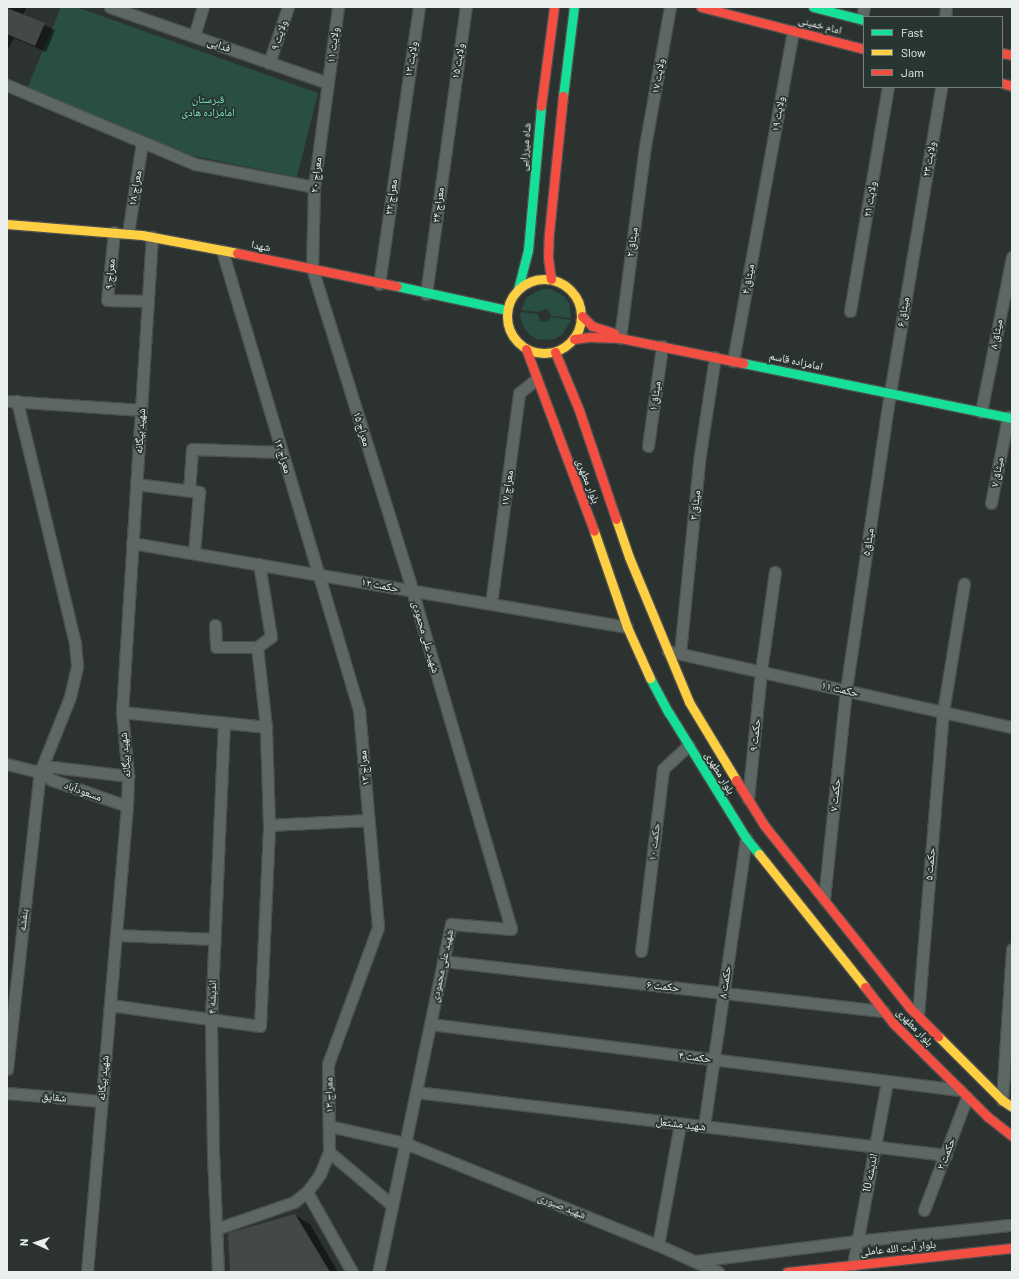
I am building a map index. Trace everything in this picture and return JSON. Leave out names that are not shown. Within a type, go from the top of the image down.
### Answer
[{"type":"street","name":"فدایی","points":[[110,7],[328,83]]},
{"type":"street","points":[[194,36],[203,7]]},
{"type":"street","name":"ولایت ۹","points":[[270,63],[288,7]]},
{"type":"street","name":"ولایت ۱۱","points":[[328,83],[338,7]]},
{"type":"street","name":"ولایت ۱۳","points":[[403,110],[419,7]]},
{"type":"street","name":"ولایت ۱۵","points":[[449,116],[466,7]]},
{"type":"street","name":"شاه میرزایی","points":[[518,289],[526,263],[528,250],[541,104],[554,7]]},
{"type":"street","points":[[551,279],[548,257],[549,233],[555,164],[574,7]]},
{"type":"street","name":"ولایت ۱۷","points":[[645,146],[670,7]]},
{"type":"street","name":"امام خمینی","points":[[701,7],[863,49]]},
{"type":"street","name":"امام خمینی","points":[[813,7],[863,19]]},
{"type":"street","name":"ولایت ۱۹","points":[[763,197],[793,31]]},
{"type":"street","name":"معراج ۲۰","points":[[312,268],[314,187],[328,83]]},
{"type":"street","points":[[7,84],[142,144],[195,164],[314,187]]},
{"type":"street","name":"ولایت ۲۱","points":[[850,311],[888,88]]},
{"type":"street","name":"ولایت ۲۳","points":[[917,230],[941,88]]},
{"type":"street","name":"معراج ۲۲","points":[[378,284],[403,110]]},
{"type":"street","name":"معراج ۲۴","points":[[426,294],[449,116]]},
{"type":"street","name":"معراج ۱۸","points":[[128,233],[142,144]]},
{"type":"street","name":"میثاق ۲","points":[[620,338],[645,146]]},
{"type":"street","name":"میثاق ۴","points":[[733,361],[763,197]]},
{"type":"street","name":"شهدا","points":[[7,224],[128,233],[152,237],[312,268],[378,284],[507,310]]},
{"type":"street","name":"میثاق ۶","points":[[890,393],[917,230]]},
{"type":"street","name":"معراج ۹","points":[[114,232],[107,300],[148,301]]},
{"type":"street","name":"شهید بیگانه","points":[[87,1272],[127,806],[128,776],[122,712],[152,237]]},
{"type":"street","name":"معراج ۱۳","points":[[216,1229],[294,1202],[307,1192],[320,1174],[329,1152],[328,1064],[378,927],[359,710],[222,251]]},
{"type":"street","name":"میثاق ۸","points":[[981,412],[1012,256]]},
{"type":"street","name":"معراج ۱۵","points":[[312,268],[412,590]]},
{"type":"street","points":[[539,279],[551,279],[563,283],[573,292],[580,303],[582,316],[579,329],[574,339],[565,347],[554,352],[535,352],[526,349],[514,338],[507,320],[507,310],[511,299],[518,289],[528,282],[539,279]]},
{"type":"street","points":[[582,316],[592,326],[612,331],[620,338]]},
{"type":"street","name":"امامزاده قاسم","points":[[574,339],[590,337],[620,338],[1010,418]]},
{"type":"street","name":"میثاق ۱","points":[[648,446],[662,346]]},
{"type":"street","name":"بلوار مطهری","points":[[526,349],[607,565],[627,627],[646,672],[689,745],[726,785],[748,799],[764,825],[918,1015],[1002,1100],[1012,1107]]},
{"type":"street","name":"بلوار مطهری","points":[[554,352],[579,410],[629,557],[689,702],[726,785],[746,838],[893,1023],[988,1118],[1012,1136]]},
{"type":"street","name":"میثاق ۳","points":[[680,653],[699,461],[715,357]]},
{"type":"street","name":"معراج ۱۷","points":[[491,604],[519,393],[536,379]]},
{"type":"street","name":"میثاق۵","points":[[846,690],[890,393]]},
{"type":"street","points":[[12,401],[141,410]]},
{"type":"street","name":"بنفشه","points":[[7,1069],[40,772],[70,697],[78,666],[75,643],[12,401]]},
{"type":"street","name":"میثاق ۷","points":[[991,503],[1010,418]]},
{"type":"street","points":[[189,491],[192,449],[282,452]]},
{"type":"street","points":[[136,484],[199,492],[194,553]]},
{"type":"street","name":"حکمت ۱۲","points":[[132,543],[627,627]]},
{"type":"street","points":[[215,625],[216,647],[257,647],[271,637],[259,564]]},
{"type":"street","name":"حکمت ۹","points":[[748,799],[761,672],[775,572]]},
{"type":"street","name":"حکمت ۵","points":[[918,1015],[943,712],[964,584]]},
{"type":"street","name":"شهید علی محمودی","points":[[378,1272],[451,924],[511,928],[412,590]]},
{"type":"street","points":[[110,1005],[260,1026],[269,825],[266,727],[257,647]]},
{"type":"street","name":"حکمت ۱۱","points":[[668,651],[1012,727]]},
{"type":"street","name":"حکمت ۷","points":[[824,899],[846,690]]},
{"type":"street","points":[[122,712],[266,727]]},
{"type":"street","name":"اندیشه ۴","points":[[218,1272],[213,1153],[211,1019],[224,723]]},
{"type":"street","name":"حکمت ۱۰","points":[[641,951],[663,769],[689,745]]},
{"type":"street","name":"مسعودآباد","points":[[7,764],[40,772],[52,780],[127,806]]},
{"type":"street","name":"مسعودآباد","points":[[40,772],[53,766],[128,776]]},
{"type":"street","points":[[269,825],[368,820]]},
{"type":"street","name":"حکمت ۸","points":[[704,1126],[746,838]]},
{"type":"street","points":[[116,935],[214,939]]},
{"type":"street","points":[[1002,1100],[1012,949]]},
{"type":"street","name":"حکمت ۶","points":[[443,961],[883,1011]]},
{"type":"street","name":"حکمت ۴","points":[[430,1024],[887,1081],[963,1093]]},
{"type":"street","name":"اندیشه 10","points":[[853,1265],[887,1081]]},
{"type":"street","name":"شهید مشتعل","points":[[416,1092],[946,1155]]},
{"type":"street","name":"شقایق","points":[[7,1093],[101,1101]]},
{"type":"street","name":"حکمت ۲","points":[[924,1210],[946,1155],[963,1093]]},
{"type":"street","points":[[658,1245],[680,1124]]},
{"type":"street","name":"شهید صبوری","points":[[329,1126],[405,1143],[658,1245],[718,1272]]},
{"type":"street","points":[[329,1152],[392,1205]]},
{"type":"street","points":[[307,1192],[352,1272]]},
{"type":"street","points":[[694,1261],[857,1241],[1009,1225]]},
{"type":"street","name":"بلوار آیت‌ الله عاملی","points":[[787,1272],[1012,1248]]},
{"type":"green space","name":"قبرستان امامزاده هادی","points":[[61,7],[76,7],[318,93],[297,177],[194,156],[26,91]]},
{"type":"green space","points":[[542,289],[550,289],[564,296],[569,303],[571,318],[551,316],[550,312],[546,309],[538,312],[521,310],[527,297]]},
{"type":"green space","points":[[520,312],[538,314],[540,321],[544,322],[548,321],[551,317],[571,320],[563,334],[555,339],[537,339],[530,335],[524,328]]},
{"type":"building","points":[[7,8],[45,23],[35,46],[7,34]]},
{"type":"building","points":[[295,1214],[330,1272],[230,1272],[228,1233]]},
{"type":"traffic: fast","points":[[563,96],[574,7]]},
{"type":"traffic: fast","points":[[813,7],[863,20]]},
{"type":"traffic: fast","points":[[518,289],[528,250],[541,106]]},
{"type":"traffic: fast","points":[[397,286],[507,310]]},
{"type":"traffic: fast","points":[[743,363],[1012,418]]},
{"type":"traffic: fast","points":[[650,678],[669,713],[746,838],[759,854]]},
{"type":"traffic: slow","points":[[7,224],[142,235],[237,253]]},
{"type":"traffic: slow","points":[[537,279],[551,279],[565,285],[575,295],[581,309],[581,316],[581,323],[575,337],[565,347],[551,353],[537,353],[523,347],[513,337],[507,323],[507,309],[513,295],[523,285],[537,279]]},
{"type":"traffic: slow","points":[[616,519],[629,557],[689,702],[736,780]]},
{"type":"traffic: slow","points":[[594,531],[627,627],[650,678]]},
{"type":"traffic: slow","points":[[759,854],[865,987]]},
{"type":"traffic: slow","points":[[938,1036],[1002,1100],[1012,1107]]},
{"type":"traffic: jam","points":[[541,106],[554,7]]},
{"type":"traffic: jam","points":[[701,7],[863,49]]},
{"type":"traffic: jam","points":[[1003,53],[1012,55]]},
{"type":"traffic: jam","points":[[1003,83],[1012,86]]},
{"type":"traffic: jam","points":[[551,279],[548,257],[549,233],[563,96]]},
{"type":"traffic: jam","points":[[237,253],[397,286]]},
{"type":"traffic: jam","points":[[582,316],[592,326],[614,333]]},
{"type":"traffic: jam","points":[[574,339],[590,337],[620,338],[743,363]]},
{"type":"traffic: jam","points":[[526,349],[594,531]]},
{"type":"traffic: jam","points":[[555,352],[579,410],[616,519]]},
{"type":"traffic: jam","points":[[736,780],[764,825],[910,1008],[938,1036]]},
{"type":"traffic: jam","points":[[865,987],[893,1023],[988,1117],[1012,1136]]},
{"type":"traffic: jam","points":[[787,1272],[1012,1248]]}]
